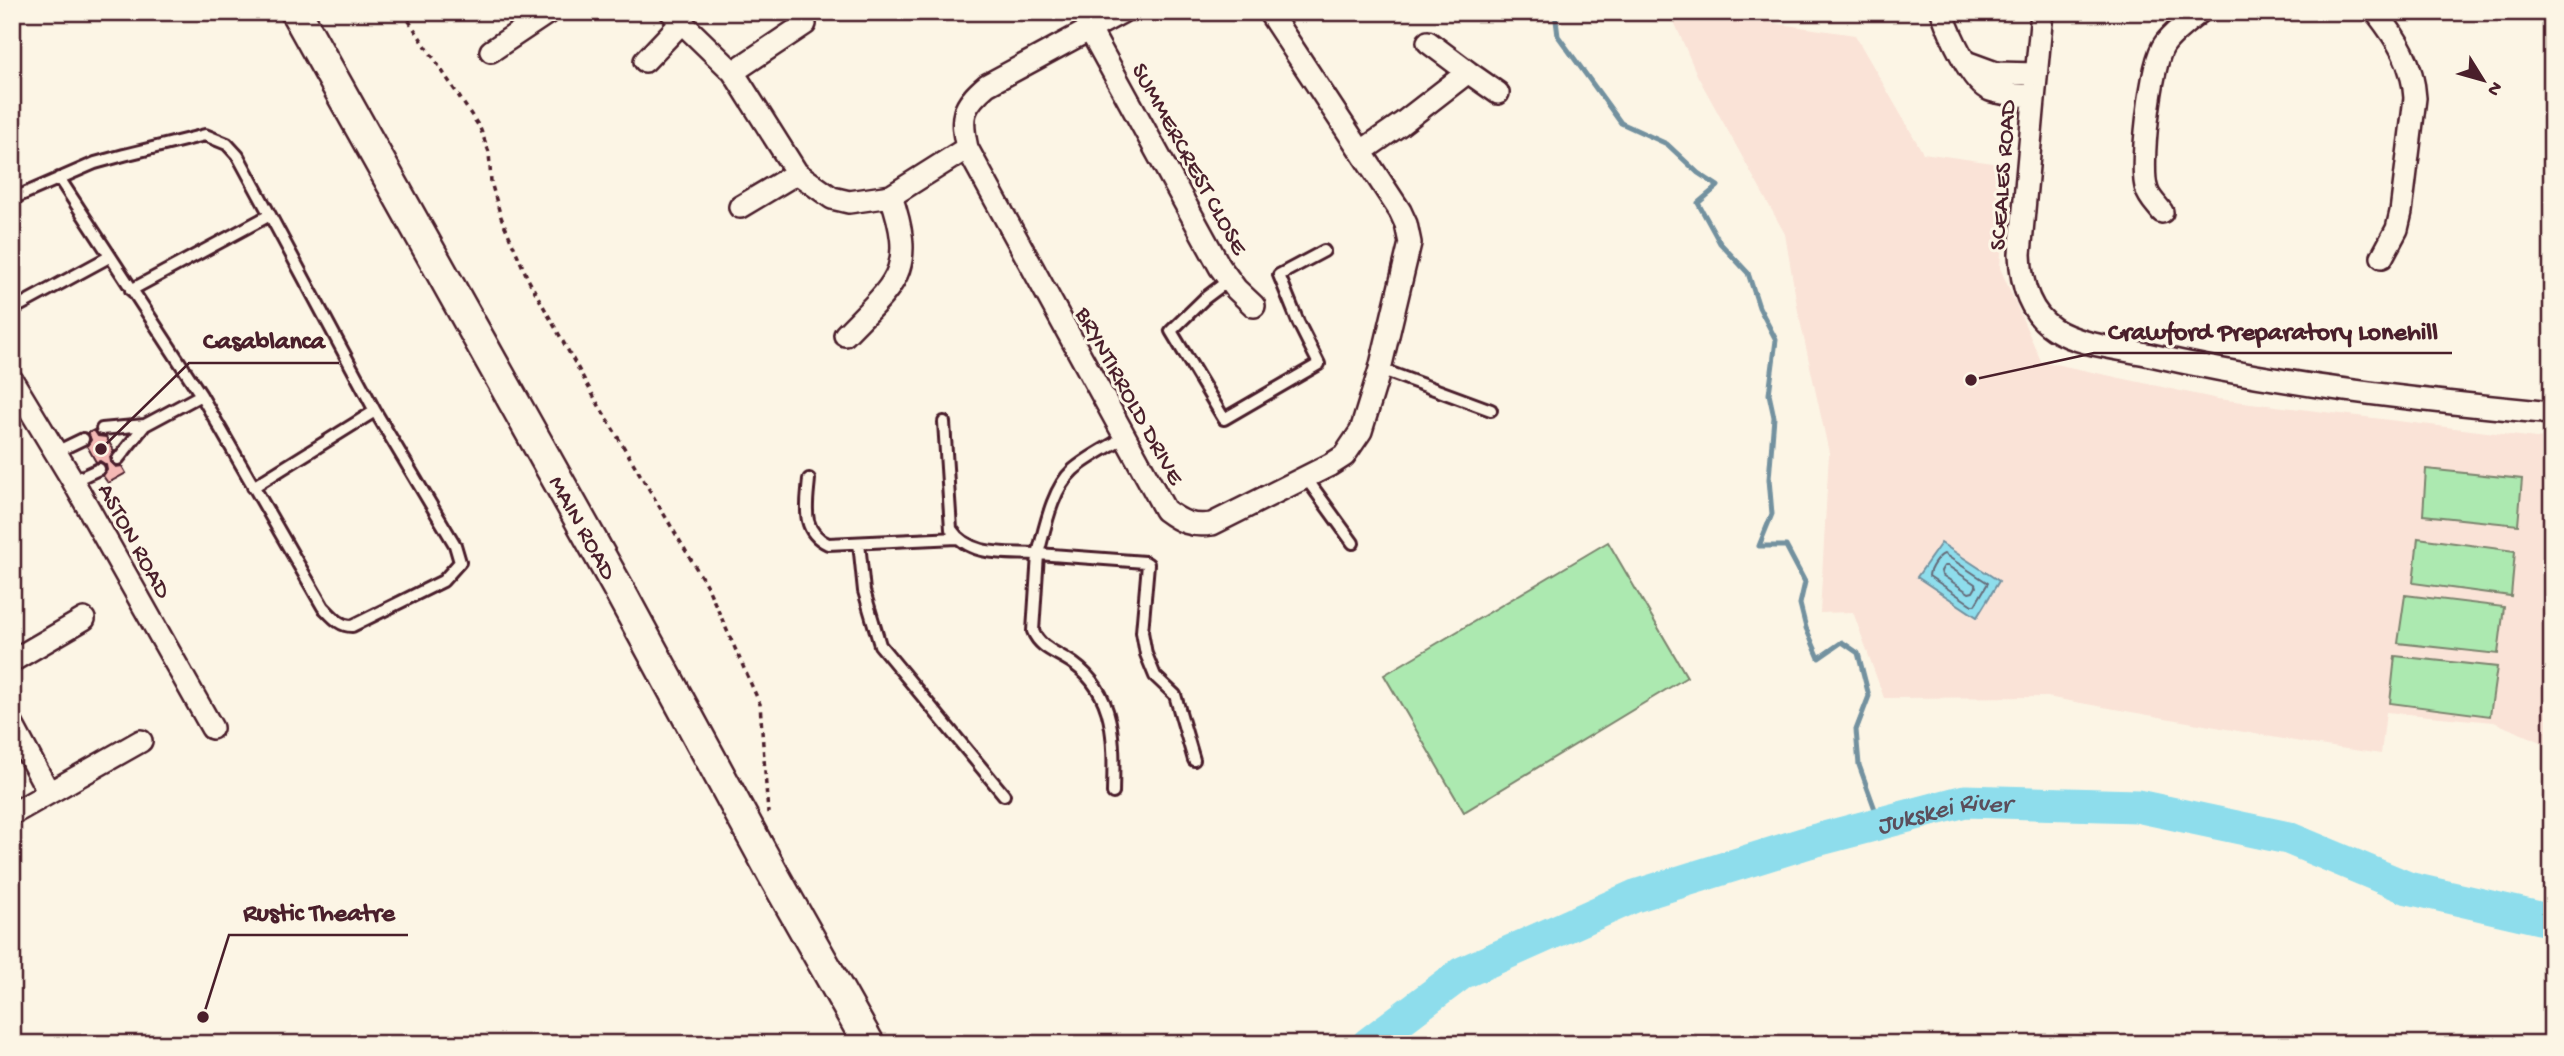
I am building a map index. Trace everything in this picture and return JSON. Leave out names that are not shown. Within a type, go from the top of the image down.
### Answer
[{"type":"main road","name":"MAIN ROAD","points":[[296,12],[869,1044]]},
{"type":"street","points":[[491,51],[549,12]]},
{"type":"street","name":"BRYNTIRROLD DRIVE","points":[[1122,12],[987,85],[973,97],[964,111],[962,125],[967,148],[1123,438],[1165,510],[1177,520],[1196,527],[1212,524],[1306,478],[1344,456],[1354,444],[1362,432],[1380,369],[1410,243],[1400,211],[1269,12]]},
{"type":"street","points":[[1942,12],[1976,79],[1987,89],[2034,96]]},
{"type":"street","name":"SCEALES ROAD","points":[[2042,12],[2021,273],[2033,307],[2054,329],[2074,338],[2183,363],[2291,383],[2552,413]]},
{"type":"street","points":[[2162,212],[2150,196],[2145,180],[2150,99],[2155,71],[2164,45],[2175,32],[2200,12]]},
{"type":"street","points":[[2376,12],[2402,47],[2414,81],[2415,98],[2401,212],[2397,229],[2382,257]]},
{"type":"street","points":[[645,61],[676,17],[733,72],[797,173],[818,191],[841,200],[870,201],[891,196],[967,148]]},
{"type":"street","points":[[733,72],[805,24]]},
{"type":"street","name":"SUMMERCREST CLOSE","points":[[1090,30],[1220,267],[1254,306]]},
{"type":"street","points":[[1428,42],[1498,93]]},
{"type":"street","points":[[1966,62],[1996,73],[2036,74]]},
{"type":"street","points":[[1362,151],[1468,72]]},
{"type":"street","points":[[740,207],[797,173]]},
{"type":"street","points":[[845,335],[890,288],[899,274],[904,247],[902,229],[891,196]]},
{"type":"street","name":"ASTON ROAD","points":[[12,380],[73,481],[212,728]]},
{"type":"street","points":[[12,661],[84,619]]},
{"type":"street","points":[[12,724],[49,793]]},
{"type":"street","points":[[12,814],[141,741]]},
{"type":"lane","points":[[12,199],[59,178],[95,163],[205,135],[227,144],[238,156],[375,411],[459,553],[460,562],[443,580],[352,626],[338,622],[323,607],[201,395],[59,178]]},
{"type":"lane","points":[[131,290],[270,215]]},
{"type":"lane","points":[[1229,280],[1205,298],[1171,331],[1224,419],[1319,364],[1279,275],[1324,251]]},
{"type":"lane","points":[[15,307],[109,257]]},
{"type":"lane","points":[[1380,369],[1491,410]]},
{"type":"lane","points":[[102,429],[145,425],[201,395]]},
{"type":"lane","points":[[253,487],[375,411]]},
{"type":"lane","points":[[944,422],[951,529],[968,547],[1148,564],[1142,632],[1146,654],[1155,676],[1175,695],[1194,760]]},
{"type":"lane","points":[[118,459],[145,425]]},
{"type":"lane","points":[[1113,793],[1114,753],[1108,708],[1076,665],[1042,645],[1033,631],[1038,554],[1063,482],[1080,465],[1123,438]]},
{"type":"lane","points":[[56,452],[83,439]]},
{"type":"lane","points":[[73,481],[99,469]]},
{"type":"lane","points":[[1306,478],[1353,543]]},
{"type":"lane","points":[[809,479],[805,516],[817,539],[828,544],[957,538]]},
{"type":"lane","points":[[859,543],[864,591],[880,645],[1004,795]]},
{"type":"path","points":[[403,12],[480,128],[489,152],[491,182],[501,217],[528,279],[713,600],[760,704],[769,822]]},
{"type":"shaded area","points":[[1670,12],[1698,12],[1855,35],[1923,153],[2007,165],[2000,268],[2041,361],[2218,399],[2552,440],[2552,747],[2494,722],[2386,712],[2381,754],[2047,697],[1884,698],[1853,612],[1820,613],[1829,453],[1798,311],[1785,234],[1697,75]]},
{"type":"green space","points":[[2426,469],[2522,479],[2518,525],[2423,515]]},
{"type":"green space","points":[[2418,538],[2515,551],[2511,596],[2413,583]]},
{"type":"green space","points":[[1608,542],[1687,677],[1464,812],[1384,675]]},
{"type":"green space","points":[[2405,595],[2504,607],[2498,654],[2398,643]]},
{"type":"green space","points":[[2395,656],[2497,667],[2490,716],[2390,703]]},
{"type":"water","points":[[1941,543],[1999,581],[1977,617],[1917,577]]},
{"type":"building","points":[[94,430],[98,436],[106,437],[114,451],[110,457],[111,462],[116,467],[122,466],[126,473],[108,483],[103,476],[107,470],[106,465],[100,461],[96,462],[87,446],[91,440],[88,433]]},
{"type":"waterway","points":[[1555,12],[1558,36],[1621,123],[1667,144],[1698,173],[1718,186],[1698,203],[1720,243],[1748,273],[1759,307],[1776,340],[1769,394],[1774,417],[1769,479],[1772,514],[1759,546],[1786,546],[1805,582],[1800,604],[1806,628],[1819,658],[1842,642],[1858,653],[1869,696],[1856,730],[1859,765],[1880,823]]},
{"type":"waterway","name":"Jukskei River","points":[[1368,1044],[1462,973],[1635,896],[1809,842],[1965,801],[2137,806],[2288,838],[2408,888],[2552,921]]},
{"type":"place","name":"Crawford Preparatory Lonehill","points":[[1971,380]]},
{"type":"place","name":"Casablanca","points":[[101,449]]},
{"type":"place","name":"Rustic Theatre","points":[[203,1017]]}]
